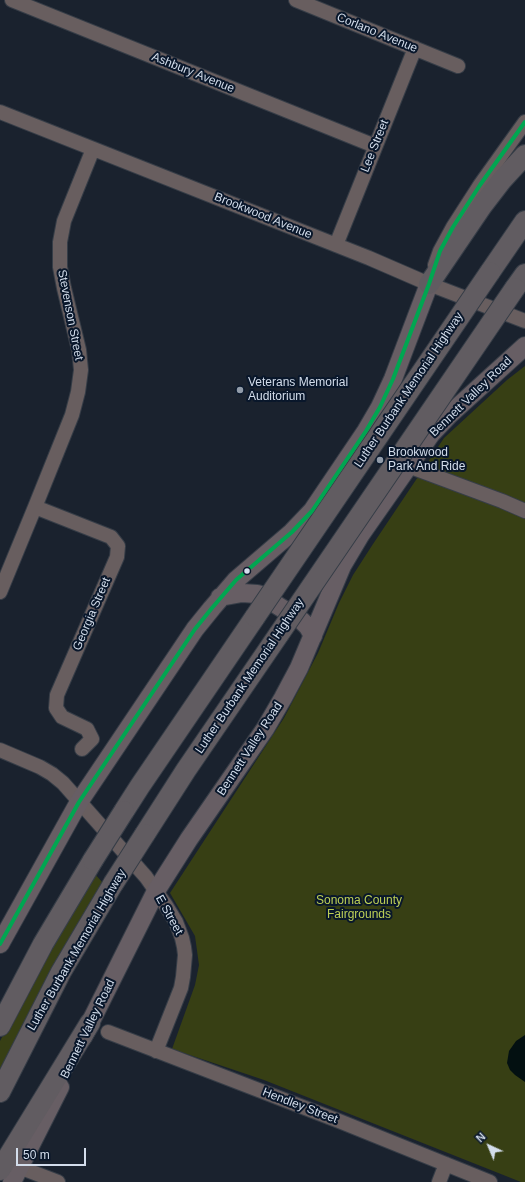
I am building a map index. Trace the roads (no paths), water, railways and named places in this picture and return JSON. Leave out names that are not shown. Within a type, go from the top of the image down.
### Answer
[{"type":"highway","points":[[429,284],[482,206],[502,180],[525,155]]},
{"type":"highway","name":"Luther Burbank Memorial Highway","points":[[0,1026],[43,944],[92,860],[140,786],[525,222]]},
{"type":"highway","name":"Luther Burbank Memorial Highway","points":[[0,1092],[62,972],[113,884],[186,770],[520,281]]},
{"type":"highway","points":[[0,1170],[90,1023]]},
{"type":"main road","points":[[0,944],[79,802],[202,619],[236,580],[287,537],[307,517],[361,440],[387,393],[429,284]]},
{"type":"main road","name":"Bennett Valley Road","points":[[16,1175],[156,891],[274,714],[299,668],[348,556],[423,444],[440,424],[525,346]]},
{"type":"main road","points":[[220,598],[242,593],[261,595],[302,621],[308,627],[313,636]]},
{"type":"street","name":"Ashbury Avenue","points":[[12,0],[375,146]]},
{"type":"street","name":"Corlano Avenue","points":[[296,0],[458,66]]},
{"type":"street","name":"Lee Street","points":[[336,245],[414,48]]},
{"type":"street","name":"Brookwood Avenue","points":[[0,112],[525,321]]},
{"type":"street","points":[[429,284],[440,251],[453,227],[480,185],[525,122]]},
{"type":"street","name":"Stevenson Street","points":[[0,592],[72,415],[78,392],[80,370],[79,350],[60,267],[60,242],[64,221],[93,149]]},
{"type":"street","points":[[408,466],[525,511]]},
{"type":"street","name":"Georgia Street","points":[[35,507],[111,537],[118,546],[117,557],[57,695],[56,708],[62,717],[87,729],[92,739],[82,749]]},
{"type":"street","name":"E Street","points":[[0,750],[40,767],[63,783],[146,877],[165,904],[179,929],[185,955],[185,966],[181,988],[156,1051]]},
{"type":"street","name":"Hendley Street","points":[[108,1032],[339,1121],[490,1182]]},
{"type":"street","points":[[439,1182],[446,1164]]},
{"type":"street","points":[[16,1175],[58,1182]]},
{"type":"place","name":"Veterans Memorial Auditorium","points":[[240,390]]},
{"type":"place","name":"Brookwood Park And Ride","points":[[380,460]]},
{"type":"park label","name":"Sonoma County Fairgrounds","points":[[359,908]]}]
